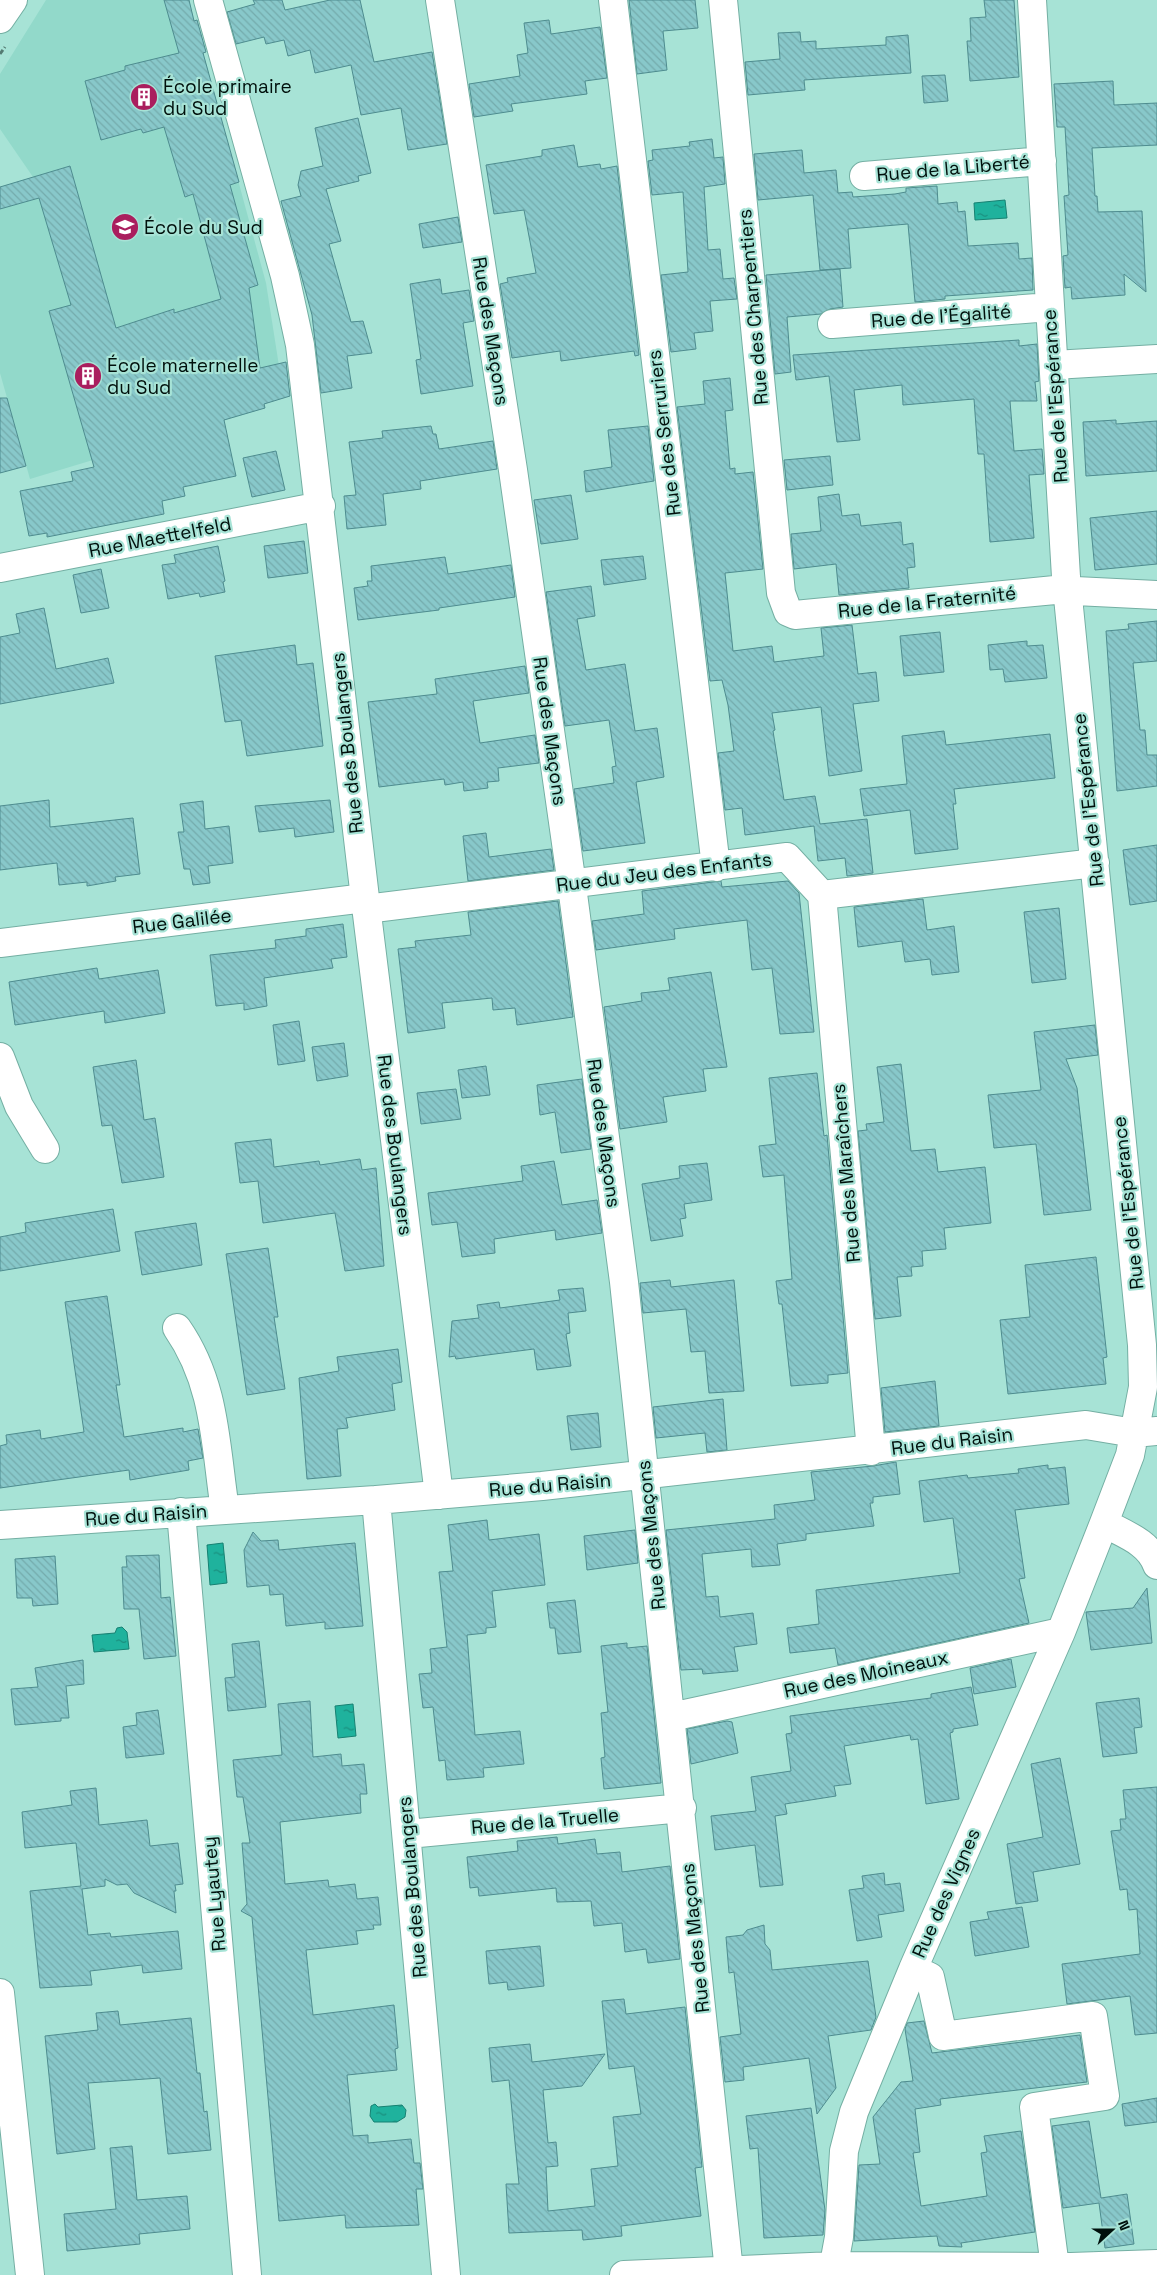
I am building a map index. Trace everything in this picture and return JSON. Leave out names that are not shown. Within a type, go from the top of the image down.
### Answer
[{"type":"street","points":[[0,19],[13,0]]},
{"type":"street","name":"Rue des Boulangers","points":[[208,0],[294,312],[306,385],[365,904],[439,1495]]},
{"type":"street","name":"Rue des Maçons","points":[[440,0],[513,470],[624,1282],[682,1808],[729,2271]]},
{"type":"street","name":"Rue des Serruriers","points":[[613,0],[716,867]]},
{"type":"street","name":"Rue des Charpentiers","points":[[723,0],[780,593],[788,612]]},
{"type":"street","name":"Rue de l'Espérance","points":[[1032,0],[1067,590],[1142,1345],[1145,1432],[1130,1455],[1104,1523]]},
{"type":"street","name":"Rue de la Liberté","points":[[864,176],[1042,161]]},
{"type":"street","name":"Rue de l'Égalité","points":[[832,324],[1050,307]]},
{"type":"street","points":[[1054,365],[1157,359]]},
{"type":"street","name":"Rue Maettelfeld","points":[[0,568],[320,506]]},
{"type":"street","name":"Rue de la Fraternité","points":[[788,612],[795,615],[1067,590],[1157,595]]},
{"type":"street","name":"Rue du Jeu des Enfants","points":[[365,904],[571,884],[787,857],[822,895]]},
{"type":"street","points":[[822,895],[1095,863]]},
{"type":"street","name":"Rue des Maraîchers","points":[[822,895],[871,1451]]},
{"type":"street","name":"Rue Galilée","points":[[0,944],[365,904]]},
{"type":"street","points":[[0,1057],[19,1106],[45,1149]]},
{"type":"street","points":[[177,1328],[192,1353],[208,1392],[224,1510]]},
{"type":"street","name":"Rue du Raisin","points":[[0,1525],[439,1495],[644,1476],[1086,1425],[1145,1432]]},
{"type":"street","name":"Rue des Boulangers","points":[[376,1500],[408,1834],[446,2275]]},
{"type":"street","name":"Rue Lyautey","points":[[181,1512],[247,2275]]},
{"type":"street","points":[[1104,1523],[1140,1543],[1153,1556],[1157,1565]]},
{"type":"street","name":"Rue des Vignes","points":[[833,2270],[839,2237],[844,2158],[850,2125],[864,2084],[1061,1632],[1104,1523]]},
{"type":"street","name":"Rue des Moineaux","points":[[671,1717],[1061,1632]]},
{"type":"street","name":"Rue de la Truelle","points":[[408,1834],[682,1808]]},
{"type":"street","points":[[913,1969],[930,1977],[942,2036],[1093,2016],[1105,2096],[1034,2107],[1055,2267]]},
{"type":"street","points":[[0,1993],[30,2275]]},
{"type":"street","points":[[624,2275],[729,2271],[1157,2264]]},
{"type":"shaded area","name":"École du Sud","points":[[46,0],[189,0],[266,283],[284,398],[264,404],[265,408],[30,479],[0,373],[0,187],[33,177],[0,129],[0,74]]},
{"type":"water","points":[[1005,200],[1007,218],[975,220],[974,203]]},
{"type":"water","points":[[223,1543],[227,1583],[210,1585],[207,1545]]},
{"type":"water","points":[[122,1627],[127,1632],[129,1649],[94,1652],[92,1635],[115,1633],[117,1628]]},
{"type":"water","points":[[353,1704],[356,1736],[338,1738],[335,1706]]},
{"type":"water","points":[[375,2104],[378,2107],[402,2105],[406,2110],[405,2117],[397,2122],[374,2122],[370,2116],[371,2106]]},
{"type":"building","points":[[164,0],[189,0],[194,21],[197,20],[206,52],[203,53],[239,182],[230,185],[258,285],[249,288],[260,368],[286,362],[290,396],[264,404],[265,408],[224,420],[236,476],[183,487],[185,496],[162,501],[164,514],[47,537],[47,533],[29,536],[20,491],[73,481],[71,472],[94,467],[49,311],[71,305],[39,198],[0,209],[0,187],[70,166],[116,328],[174,309],[174,313],[221,299],[193,194],[185,197],[164,127],[143,133],[141,129],[101,140],[85,81],[125,70],[125,66],[179,53]]},
{"type":"building","points":[[253,0],[282,0],[285,10],[330,0],[360,0],[374,62],[432,52],[447,144],[408,150],[401,108],[361,115],[351,65],[315,73],[310,50],[288,56],[284,40],[266,44],[264,37],[236,44],[227,12],[255,4]]},
{"type":"building","points":[[629,0],[695,0],[698,28],[663,31],[667,70],[637,74]]},
{"type":"building","points":[[984,0],[1014,0],[1019,77],[970,81],[967,41],[971,41],[970,18],[986,17]]},
{"type":"building","points":[[549,20],[551,34],[600,27],[607,78],[585,81],[587,94],[511,104],[513,111],[474,117],[469,84],[520,76],[517,55],[528,53],[524,23]]},
{"type":"building","points":[[800,32],[801,42],[816,41],[816,49],[886,45],[886,37],[908,35],[911,73],[804,80],[805,90],[748,95],[745,62],[780,59],[778,33]]},
{"type":"building","points":[[945,75],[948,101],[924,103],[922,76]]},
{"type":"building","points":[[1113,81],[1114,105],[1157,103],[1157,145],[1092,148],[1098,212],[1142,211],[1146,292],[1124,274],[1125,295],[1072,299],[1071,287],[1065,288],[1063,256],[1068,255],[1064,196],[1069,195],[1065,127],[1057,127],[1054,84]]},
{"type":"building","points":[[358,118],[371,173],[358,176],[359,181],[326,189],[341,241],[329,244],[351,322],[363,321],[372,353],[347,356],[352,388],[321,393],[312,315],[281,201],[301,196],[298,185],[301,171],[323,166],[315,128]]},
{"type":"building","points":[[712,139],[714,158],[723,157],[725,184],[704,187],[708,250],[720,249],[723,279],[734,278],[737,299],[710,301],[713,331],[694,333],[696,349],[671,352],[661,275],[688,272],[683,192],[652,195],[648,161],[653,160],[652,150],[690,146],[689,142]]},
{"type":"building","points":[[574,145],[578,167],[600,164],[601,169],[617,166],[639,355],[635,356],[634,351],[561,361],[560,351],[512,358],[500,284],[508,282],[507,278],[536,273],[524,210],[494,214],[486,165],[542,156],[542,150]]},
{"type":"building","points":[[802,150],[804,173],[836,170],[838,193],[852,192],[853,197],[895,194],[906,192],[906,188],[937,186],[938,204],[957,202],[958,212],[965,211],[968,246],[1018,243],[1019,259],[1032,258],[1033,290],[945,296],[945,299],[915,302],[908,224],[848,229],[851,268],[820,270],[813,195],[758,200],[754,154]]},
{"type":"building","points":[[458,217],[462,242],[423,248],[419,224]]},
{"type":"building","points":[[840,269],[843,307],[830,309],[821,314],[787,317],[791,372],[775,374],[766,275]]},
{"type":"building","points":[[440,279],[442,294],[469,290],[474,321],[463,323],[473,386],[421,394],[416,360],[421,359],[410,284]]},
{"type":"building","points":[[1019,340],[1019,346],[1037,344],[1039,381],[1035,382],[1037,401],[1010,401],[1014,451],[1042,449],[1044,474],[1029,475],[1034,538],[990,542],[984,454],[978,454],[974,399],[903,405],[902,385],[854,390],[860,440],[837,442],[829,376],[796,380],[793,355]]},
{"type":"building","points":[[730,378],[733,410],[725,411],[730,469],[735,468],[735,474],[753,472],[763,569],[725,573],[733,651],[772,646],[774,662],[824,656],[821,628],[852,625],[858,674],[876,672],[879,701],[853,704],[862,771],[829,776],[821,707],[772,713],[775,730],[773,731],[784,800],[815,796],[820,824],[867,819],[873,873],[847,876],[845,858],[818,861],[814,826],[745,835],[742,808],[725,810],[718,753],[734,751],[728,705],[722,680],[710,681],[677,407],[705,404],[703,381]]},
{"type":"building","points":[[0,398],[7,398],[26,466],[0,473]]},
{"type":"building","points":[[1116,420],[1116,424],[1157,421],[1157,471],[1086,476],[1083,422]]},
{"type":"building","points":[[431,426],[433,434],[436,434],[439,449],[493,441],[497,469],[420,481],[421,489],[383,494],[386,525],[347,529],[344,496],[356,495],[349,442],[383,438],[382,431]]},
{"type":"building","points":[[648,426],[654,481],[586,492],[584,471],[612,467],[608,430]]},
{"type":"building","points":[[276,451],[285,490],[252,497],[243,458]]},
{"type":"building","points":[[830,456],[833,485],[787,490],[784,460]]},
{"type":"building","points":[[839,494],[842,516],[859,514],[861,526],[901,522],[903,545],[913,543],[915,567],[907,568],[909,588],[839,595],[836,564],[794,569],[791,534],[821,531],[818,497]]},
{"type":"building","points":[[571,495],[578,539],[541,544],[534,500]]},
{"type":"building","points":[[1157,511],[1157,564],[1095,570],[1090,518]]},
{"type":"building","points":[[304,541],[308,573],[268,578],[264,546]]},
{"type":"building","points":[[218,546],[225,581],[223,582],[225,592],[200,597],[199,593],[168,599],[162,565],[176,563],[174,555]]},
{"type":"building","points":[[643,556],[646,579],[604,585],[601,560]]},
{"type":"building","points":[[445,557],[448,574],[511,565],[515,597],[439,608],[439,610],[358,620],[354,588],[368,586],[367,581],[372,581],[371,566]]},
{"type":"building","points":[[101,569],[109,608],[81,613],[73,575]]},
{"type":"building","points":[[591,586],[595,616],[577,619],[586,670],[625,664],[635,731],[657,728],[664,777],[636,782],[645,843],[583,851],[574,789],[614,783],[612,767],[616,766],[609,720],[565,726],[546,592]]},
{"type":"building","points":[[44,608],[56,669],[108,658],[114,683],[0,704],[0,637],[20,633],[16,614]]},
{"type":"building","points":[[1157,621],[1157,661],[1133,663],[1140,730],[1145,730],[1147,755],[1157,755],[1157,786],[1117,791],[1106,631],[1129,629],[1128,624]]},
{"type":"building","points":[[940,632],[944,672],[904,676],[900,636]]},
{"type":"building","points":[[1027,641],[1027,646],[1043,645],[1047,678],[1005,682],[1003,669],[990,670],[988,645]]},
{"type":"building","points":[[295,645],[297,665],[313,663],[323,746],[247,756],[241,720],[225,722],[215,656]]},
{"type":"building","points":[[525,666],[529,693],[473,701],[480,743],[535,735],[539,763],[498,768],[499,781],[487,782],[488,788],[464,791],[463,782],[445,785],[444,779],[379,787],[368,702],[437,694],[435,679]]},
{"type":"building","points":[[944,731],[946,745],[1050,734],[1055,778],[954,789],[956,804],[953,804],[958,849],[915,854],[910,810],[864,816],[860,789],[907,784],[902,736]]},
{"type":"building","points":[[49,800],[50,827],[133,818],[140,874],[115,877],[116,881],[87,886],[87,882],[59,885],[57,863],[0,870],[0,806]]},
{"type":"building","points":[[330,800],[334,832],[295,837],[294,828],[259,832],[255,806]]},
{"type":"building","points":[[203,801],[205,829],[229,826],[233,863],[208,866],[210,883],[193,885],[190,869],[184,869],[178,832],[184,832],[180,804]]},
{"type":"building","points":[[486,833],[489,857],[551,849],[554,870],[468,881],[463,836]]},
{"type":"building","points":[[1157,845],[1157,901],[1130,905],[1123,850]]},
{"type":"building","points":[[721,881],[722,887],[788,881],[799,893],[814,1032],[780,1034],[772,968],[752,970],[747,920],[674,929],[675,939],[596,950],[592,921],[644,914],[642,891]]},
{"type":"building","points":[[923,899],[927,930],[954,926],[959,972],[932,975],[930,959],[905,962],[902,941],[858,947],[854,907]]},
{"type":"building","points":[[558,901],[573,1017],[517,1025],[515,1008],[493,1010],[492,998],[442,1003],[445,1028],[408,1033],[398,949],[416,947],[415,941],[471,935],[468,912]]},
{"type":"building","points":[[1059,908],[1066,979],[1032,983],[1024,912]]},
{"type":"building","points":[[343,924],[347,957],[331,959],[333,968],[264,978],[267,1006],[244,1010],[244,1003],[216,1006],[210,955],[276,948],[275,940],[306,936],[306,929]]},
{"type":"building","points":[[97,968],[99,979],[158,970],[165,1013],[105,1023],[104,1011],[15,1025],[9,982]]},
{"type":"building","points":[[711,972],[727,1067],[703,1069],[706,1091],[663,1097],[667,1122],[620,1129],[604,1007],[642,1001],[641,993],[670,990],[668,978]]},
{"type":"building","points":[[299,1021],[305,1061],[278,1065],[273,1025]]},
{"type":"building","points":[[1095,1025],[1098,1055],[1066,1059],[1077,1088],[1091,1210],[1044,1215],[1036,1144],[994,1148],[988,1095],[1041,1090],[1034,1032]]},
{"type":"building","points":[[344,1043],[348,1076],[317,1081],[312,1047]]},
{"type":"building","points":[[136,1060],[144,1120],[155,1118],[164,1177],[122,1183],[112,1125],[102,1126],[93,1067]]},
{"type":"building","points":[[901,1064],[911,1151],[935,1149],[938,1172],[985,1167],[991,1223],[944,1228],[946,1249],[922,1251],[923,1266],[911,1267],[912,1276],[897,1277],[901,1316],[875,1319],[858,1131],[867,1130],[866,1124],[884,1122],[877,1067]]},
{"type":"building","points":[[486,1066],[490,1095],[462,1098],[458,1070]]},
{"type":"building","points":[[817,1073],[824,1136],[827,1135],[848,1373],[828,1375],[828,1383],[791,1386],[782,1304],[779,1304],[776,1281],[792,1279],[784,1175],[763,1177],[759,1146],[776,1144],[769,1078]]},
{"type":"building","points":[[582,1079],[591,1149],[561,1153],[555,1112],[540,1115],[537,1085]]},
{"type":"building","points":[[456,1089],[461,1119],[421,1124],[417,1093]]},
{"type":"building","points":[[271,1139],[274,1167],[319,1161],[320,1165],[360,1159],[362,1170],[376,1168],[384,1266],[345,1271],[335,1213],[263,1223],[258,1181],[240,1183],[235,1143]]},
{"type":"building","points":[[554,1161],[562,1205],[597,1200],[602,1233],[556,1240],[555,1230],[494,1239],[495,1253],[462,1257],[457,1222],[432,1225],[428,1193],[523,1181],[521,1166]]},
{"type":"building","points":[[707,1163],[712,1200],[684,1204],[686,1218],[680,1219],[683,1236],[651,1241],[642,1184],[680,1178],[679,1166]]},
{"type":"building","points":[[113,1209],[120,1251],[0,1271],[0,1237],[26,1232],[25,1223]]},
{"type":"building","points":[[196,1223],[202,1265],[142,1275],[135,1232]]},
{"type":"building","points":[[268,1248],[278,1317],[274,1317],[285,1389],[247,1395],[226,1254]]},
{"type":"building","points":[[1096,1257],[1107,1357],[1103,1358],[1106,1384],[1008,1394],[1000,1320],[1030,1317],[1025,1265]]},
{"type":"building","points":[[670,1280],[671,1287],[734,1280],[744,1391],[709,1393],[705,1351],[691,1352],[686,1309],[643,1313],[640,1283]]},
{"type":"building","points":[[583,1288],[586,1311],[568,1313],[570,1333],[566,1334],[571,1366],[537,1370],[534,1349],[456,1359],[455,1356],[449,1357],[452,1321],[479,1318],[477,1305],[499,1302],[500,1308],[560,1300],[558,1290]]},
{"type":"building","points":[[107,1296],[120,1385],[116,1385],[124,1437],[183,1428],[183,1432],[198,1429],[203,1458],[188,1461],[189,1470],[130,1480],[129,1470],[0,1488],[0,1446],[7,1444],[6,1435],[40,1430],[41,1439],[84,1432],[65,1302]]},
{"type":"building","points":[[398,1349],[402,1382],[392,1384],[395,1410],[346,1418],[348,1428],[337,1429],[341,1476],[307,1479],[299,1378],[339,1371],[337,1357]]},
{"type":"building","points":[[935,1381],[939,1426],[885,1432],[881,1388]]},
{"type":"building","points":[[723,1399],[727,1450],[707,1452],[705,1433],[656,1438],[653,1407]]},
{"type":"building","points":[[598,1413],[601,1447],[571,1450],[567,1416]]},
{"type":"building","points":[[896,1462],[900,1494],[873,1497],[873,1503],[870,1503],[874,1526],[806,1534],[806,1540],[777,1544],[780,1565],[752,1567],[751,1549],[702,1554],[706,1597],[718,1596],[720,1617],[753,1613],[757,1644],[734,1647],[738,1671],[703,1674],[702,1669],[681,1670],[666,1530],[775,1519],[774,1505],[815,1500],[811,1472]]},
{"type":"building","points":[[1048,1465],[1048,1469],[1065,1467],[1069,1504],[1015,1510],[1025,1578],[1019,1579],[1029,1623],[838,1665],[835,1648],[790,1653],[787,1628],[819,1624],[816,1590],[960,1573],[953,1518],[924,1522],[919,1481],[967,1475],[968,1478],[1019,1473],[1018,1469]]},
{"type":"building","points":[[487,1520],[489,1540],[539,1534],[545,1585],[492,1591],[496,1627],[486,1628],[486,1633],[467,1635],[475,1735],[520,1731],[524,1764],[483,1768],[484,1777],[447,1780],[445,1760],[439,1761],[433,1707],[423,1708],[419,1674],[432,1673],[430,1649],[447,1647],[439,1572],[453,1571],[448,1525]]},
{"type":"building","points":[[635,1530],[638,1563],[587,1570],[584,1536]]},
{"type":"building","points":[[253,1532],[261,1541],[278,1540],[279,1550],[355,1543],[363,1626],[325,1629],[325,1622],[286,1626],[283,1594],[270,1595],[269,1585],[247,1587],[244,1550]]},
{"type":"building","points":[[159,1555],[161,1598],[170,1597],[176,1656],[144,1659],[139,1609],[124,1609],[122,1567],[127,1567],[126,1556]]},
{"type":"building","points":[[55,1556],[58,1604],[33,1606],[32,1598],[17,1598],[15,1559]]},
{"type":"building","points":[[1147,1588],[1152,1643],[1091,1650],[1086,1612],[1133,1608]]},
{"type":"building","points":[[575,1600],[581,1652],[558,1654],[555,1628],[550,1628],[547,1603]]},
{"type":"building","points":[[259,1641],[266,1707],[228,1711],[225,1678],[235,1677],[232,1644]]},
{"type":"building","points":[[627,1643],[627,1648],[647,1646],[661,1783],[604,1789],[601,1758],[605,1757],[601,1713],[608,1712],[601,1646]]},
{"type":"building","points":[[1011,1659],[1016,1687],[974,1694],[970,1668]]},
{"type":"building","points":[[83,1660],[84,1684],[66,1686],[69,1718],[61,1718],[61,1721],[15,1725],[11,1689],[38,1687],[35,1668]]},
{"type":"building","points":[[971,1687],[978,1725],[953,1729],[953,1732],[950,1733],[959,1799],[926,1804],[918,1739],[911,1740],[910,1735],[844,1746],[851,1784],[834,1786],[836,1796],[785,1804],[787,1814],[775,1816],[783,1885],[760,1887],[755,1845],[715,1850],[711,1816],[756,1811],[751,1777],[791,1771],[786,1734],[792,1733],[790,1716],[931,1698],[931,1694]]},
{"type":"building","points":[[1139,1698],[1142,1727],[1134,1728],[1137,1753],[1103,1757],[1096,1703]]},
{"type":"building","points":[[310,1701],[313,1757],[341,1754],[342,1766],[364,1764],[367,1794],[360,1794],[361,1813],[280,1822],[285,1884],[328,1880],[329,1887],[355,1884],[357,1899],[378,1897],[381,1925],[373,1925],[374,1929],[356,1931],[358,1944],[306,1950],[313,2015],[394,2005],[398,2048],[395,2049],[397,2070],[347,2075],[353,2136],[368,2135],[368,2143],[411,2139],[414,2163],[420,2163],[423,2189],[416,2189],[419,2225],[346,2228],[345,2215],[279,2221],[252,1917],[241,1911],[247,1904],[242,1843],[250,1843],[243,1797],[237,1797],[233,1760],[282,1755],[278,1704]]},
{"type":"building","points":[[158,1710],[164,1754],[126,1758],[123,1727],[137,1725],[136,1713]]},
{"type":"building","points":[[727,1721],[732,1722],[738,1753],[691,1764],[687,1729]]},
{"type":"building","points":[[1060,1758],[1080,1864],[1033,1872],[1038,1901],[1016,1904],[1007,1844],[1043,1837],[1031,1764]]},
{"type":"building","points":[[1157,1787],[1157,2033],[1135,2035],[1130,1996],[1067,2004],[1062,1964],[1140,1954],[1137,1909],[1129,1910],[1127,1889],[1120,1890],[1111,1831],[1121,1830],[1120,1819],[1126,1819],[1123,1790]]},
{"type":"building","points":[[96,1788],[99,1825],[147,1820],[150,1846],[178,1843],[183,1884],[175,1885],[176,1913],[134,1893],[127,1884],[117,1885],[105,1879],[105,1886],[82,1889],[88,1935],[110,1933],[111,1937],[178,1931],[182,1969],[143,1973],[142,1965],[90,1971],[92,1985],[40,1988],[30,1891],[81,1886],[76,1843],[25,1848],[22,1812],[72,1805],[70,1791]]},
{"type":"building","points":[[557,1837],[558,1844],[595,1839],[597,1854],[620,1852],[622,1872],[670,1866],[680,1959],[648,1963],[646,1949],[625,1952],[622,1923],[594,1926],[591,1901],[557,1902],[556,1888],[479,1896],[478,1887],[470,1888],[467,1857],[518,1851],[517,1841]]},
{"type":"building","points":[[884,1873],[885,1885],[900,1883],[904,1911],[878,1915],[882,1937],[857,1941],[849,1890],[864,1888],[862,1876]]},
{"type":"building","points":[[1022,1907],[1029,1947],[975,1956],[970,1922],[989,1919],[987,1912]]},
{"type":"building","points":[[764,1925],[765,1944],[770,1950],[772,1970],[868,1961],[876,2017],[871,2030],[828,2036],[836,2088],[817,2114],[809,2058],[743,2067],[744,2080],[725,2082],[720,2037],[741,2034],[734,1972],[729,1973],[726,1937],[743,1935],[747,1930]]},
{"type":"building","points":[[540,1946],[544,1986],[508,1990],[507,1982],[489,1984],[486,1951]]},
{"type":"building","points":[[624,1999],[626,2014],[685,2007],[702,2167],[695,2168],[701,2216],[621,2226],[622,2236],[583,2240],[582,2230],[509,2233],[506,2184],[519,2184],[509,2080],[492,2082],[489,2048],[530,2044],[532,2062],[605,2054],[582,2086],[543,2090],[548,2143],[556,2142],[558,2166],[546,2167],[548,2211],[595,2206],[591,2169],[618,2166],[613,2117],[641,2114],[634,2066],[609,2069],[602,2001]]},
{"type":"building","points":[[118,2011],[120,2025],[191,2018],[197,2073],[200,2073],[204,2112],[207,2111],[211,2150],[168,2154],[160,2078],[88,2083],[95,2149],[57,2154],[45,2036],[98,2030],[96,2013]]},
{"type":"building","points":[[924,2021],[932,2053],[1080,2035],[1087,2082],[940,2099],[941,2105],[915,2109],[920,2152],[913,2153],[921,2206],[987,2196],[981,2153],[987,2152],[984,2136],[1021,2131],[1035,2232],[961,2243],[962,2247],[939,2246],[937,2236],[854,2241],[859,2165],[880,2164],[873,2117],[901,2082],[913,2081],[905,2029],[907,2023]]},
{"type":"building","points":[[1157,2098],[1157,2122],[1125,2126],[1122,2104]]},
{"type":"building","points":[[811,2108],[825,2210],[823,2235],[764,2238],[758,2148],[750,2149],[746,2116]]},
{"type":"building","points":[[1089,2121],[1101,2198],[1127,2194],[1134,2244],[1105,2248],[1099,2203],[1063,2208],[1052,2126]]},
{"type":"building","points":[[132,2146],[137,2200],[187,2196],[190,2229],[139,2234],[140,2244],[67,2251],[64,2214],[116,2209],[110,2148]]},
{"type":"place","name":"École primaire du Sud","points":[[144,97]]},
{"type":"place","name":"École du Sud","points":[[125,227]]},
{"type":"place","name":"École maternelle du Sud","points":[[88,376]]}]
